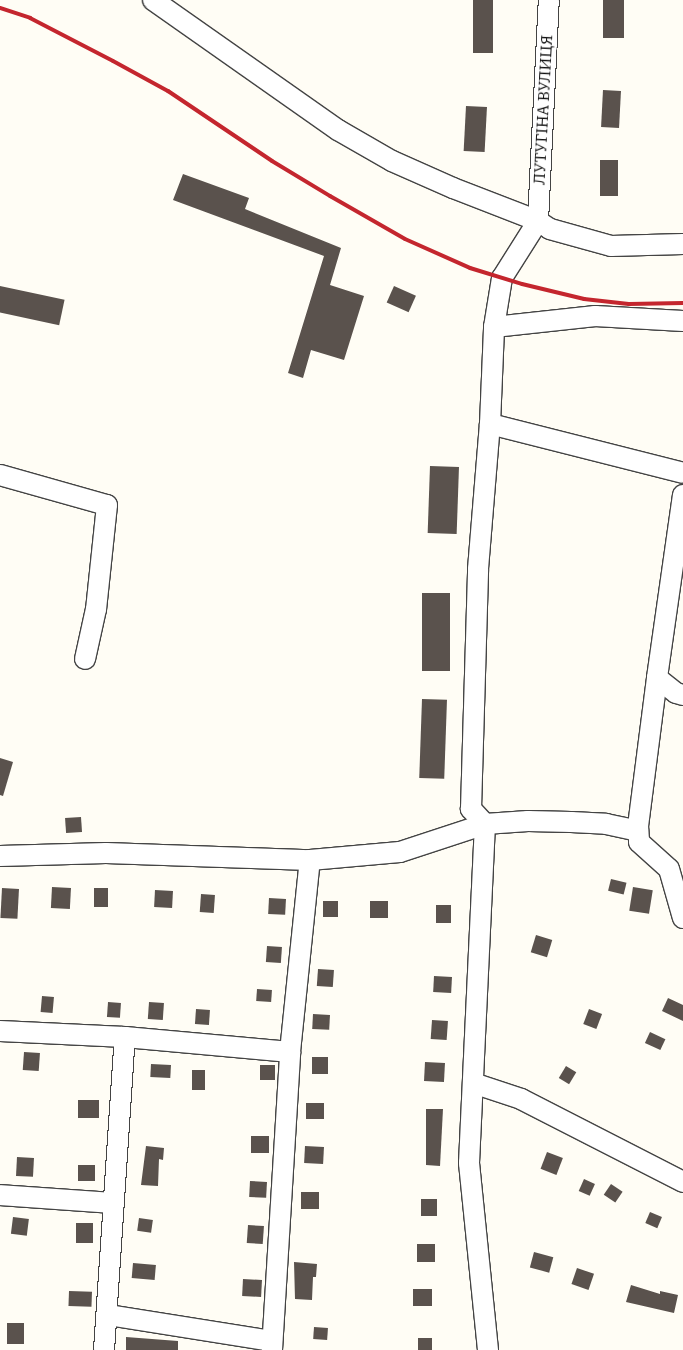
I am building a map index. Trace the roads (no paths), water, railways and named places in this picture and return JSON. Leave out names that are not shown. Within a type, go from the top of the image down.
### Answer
[{"type":"street","points":[[153,0],[338,130],[384,156],[453,188],[538,221],[550,230],[611,246],[683,244]]},
{"type":"street","name":"ЛУТУГІНА ВУЛИЦЯ","points":[[538,221],[549,0]]},
{"type":"street","points":[[488,1350],[469,1164],[485,824],[471,809],[478,569],[490,424],[494,327],[502,278],[538,221]]},
{"type":"street","points":[[494,327],[595,316],[683,321]]},
{"type":"street","points":[[490,424],[683,473]]},
{"type":"street","points":[[0,475],[107,505],[96,609],[85,659]]},
{"type":"street","points":[[683,495],[638,831],[639,842],[669,869],[683,918]]},
{"type":"street","points":[[657,678],[676,693],[683,695]]},
{"type":"street","points":[[0,856],[106,853],[310,860],[400,852],[485,824],[528,821],[571,822],[606,824],[638,831]]},
{"type":"street","points":[[108,1315],[272,1346],[290,1052],[310,860]]},
{"type":"street","points":[[0,1031],[125,1037],[290,1052]]},
{"type":"street","points":[[104,1350],[108,1315],[125,1037]]},
{"type":"street","points":[[473,1083],[521,1099],[683,1182]]},
{"type":"street","points":[[0,1195],[114,1204]]},
{"type":"railway","points":[[0,8],[30,18],[168,91],[272,161],[330,196],[405,239],[470,268],[522,284],[584,299],[629,304],[683,303]]}]
